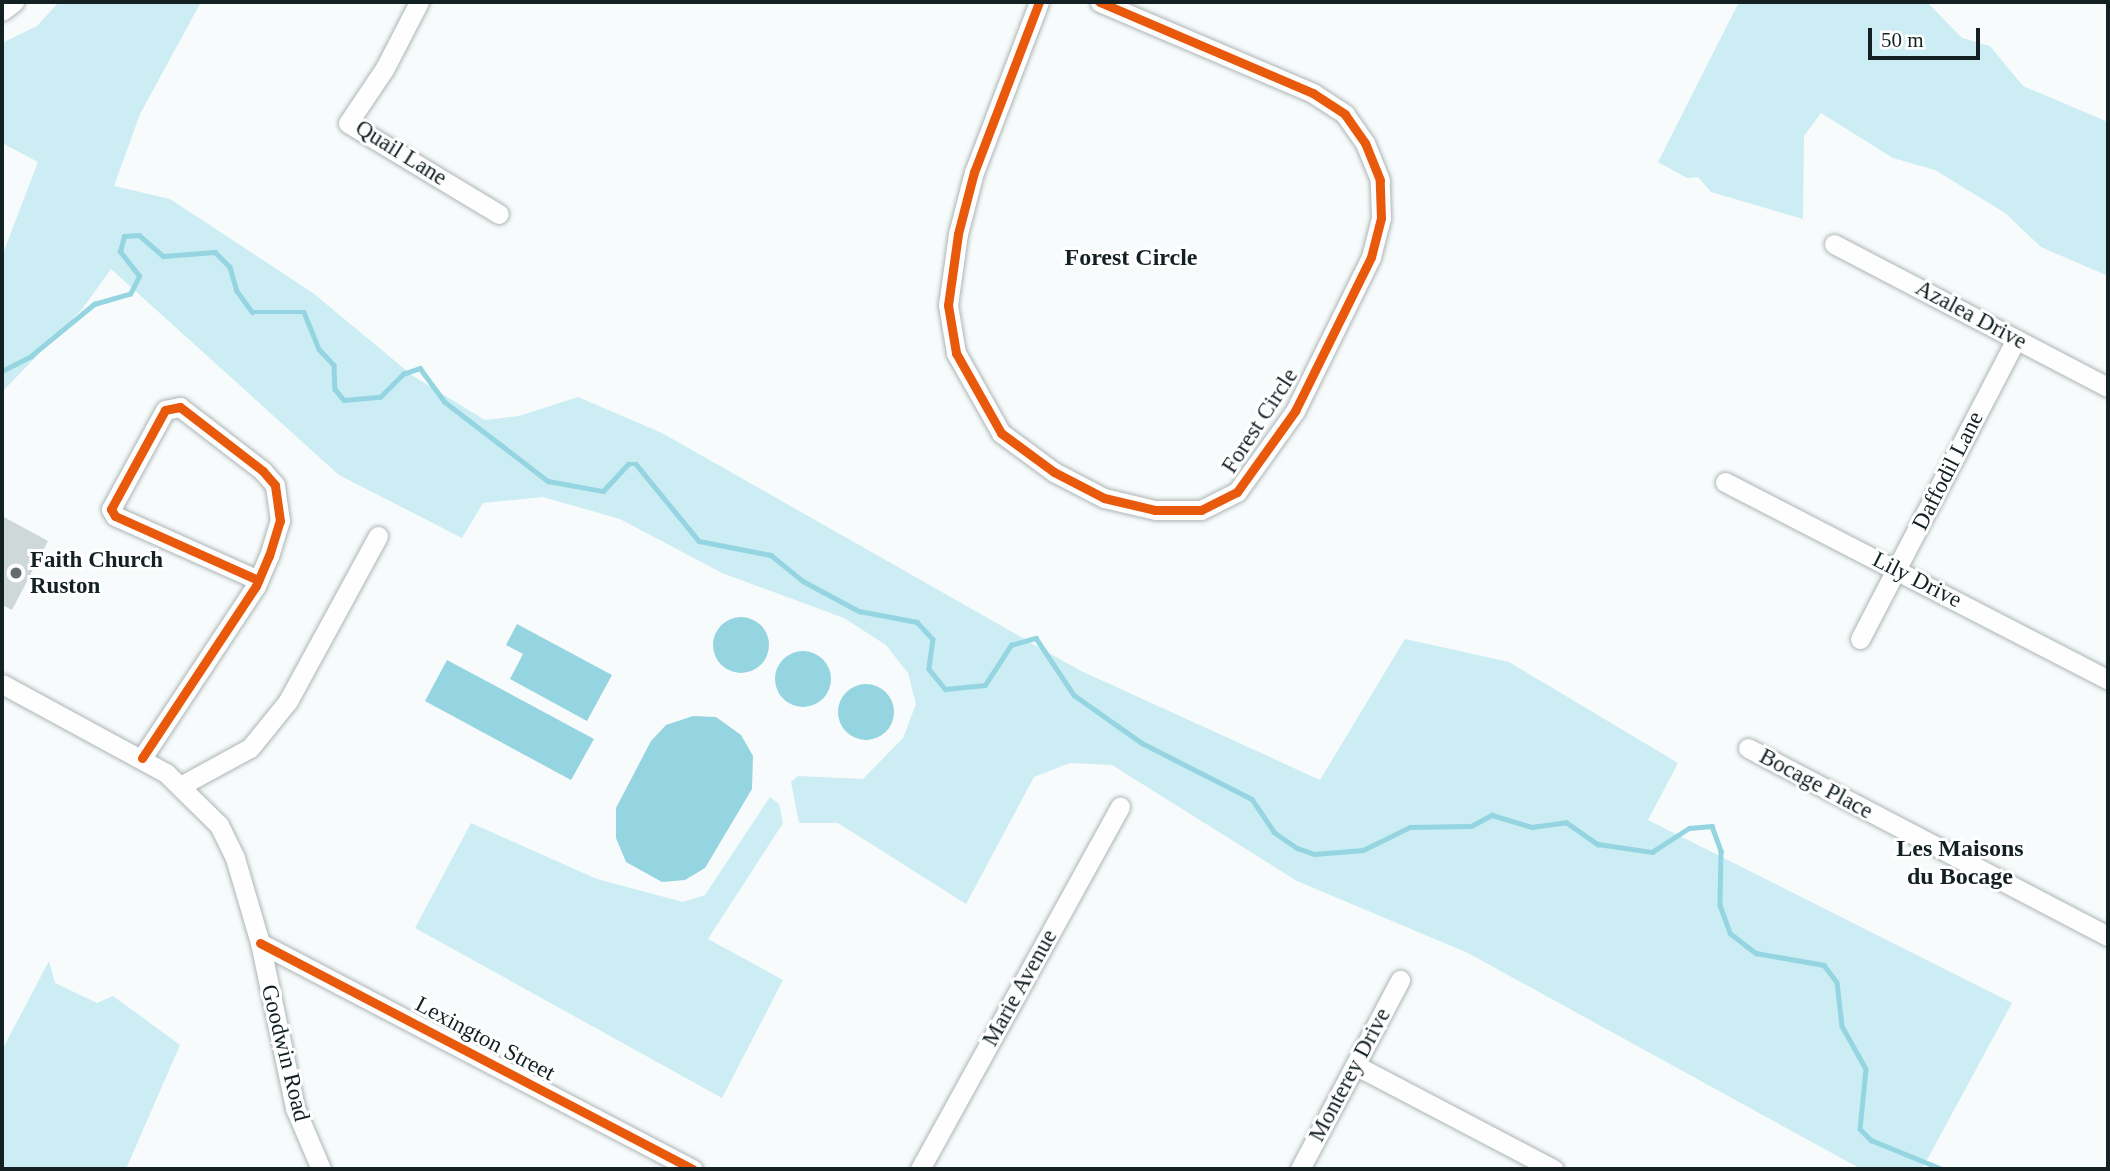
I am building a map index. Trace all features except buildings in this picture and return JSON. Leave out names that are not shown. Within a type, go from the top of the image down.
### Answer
[{"type":"street","points":[[2,11],[13,2]]},
{"type":"street","name":"Quail Lane","points":[[419,2],[385,68],[348,123],[499,214]]},
{"type":"street","name":"Forest Circle","points":[[1039,2],[974,172],[958,234],[948,305],[956,353],[1001,433],[1054,472],[1104,498],[1155,510],[1200,510],[1237,492],[1295,411],[1371,257],[1381,218],[1380,180],[1365,143],[1345,114],[1313,93],[1100,2]]},
{"type":"street","name":"Azalea Drive","points":[[1834,244],[2108,387]]},
{"type":"street","name":"Daffodil Lane","points":[[1860,639],[2016,339]]},
{"type":"street","points":[[142,758],[258,580],[280,521],[275,485],[198,419],[180,407],[165,410],[111,509],[115,516],[258,580]]},
{"type":"street","name":"Lily Drive","points":[[1725,482],[2108,680]]},
{"type":"street","points":[[182,785],[250,748],[288,701],[378,536]]},
{"type":"street","name":"Goodwin Road","points":[[2,684],[142,758],[182,785],[219,825],[235,858],[260,943],[295,1108],[317,1168]]},
{"type":"street","name":"Bocage Place","points":[[1748,748],[2108,936]]},
{"type":"street","name":"Marie Avenue","points":[[920,1169],[1120,807]]},
{"type":"street","name":"Lexington Street","points":[[260,943],[693,1169]]},
{"type":"street","name":"Monterey Drive","points":[[1300,1169],[1400,980]]},
{"type":"street","points":[[1355,1065],[1553,1169]]},
{"type":"shaded area","points":[[59,2],[201,2],[140,114],[114,186],[170,199],[313,293],[413,376],[485,420],[519,416],[578,397],[662,433],[1079,670],[1320,780],[1405,639],[1509,662],[1678,763],[1648,820],[2012,1003],[1922,1169],[1861,1169],[1468,953],[1297,881],[1112,765],[1070,763],[1034,777],[966,904],[838,823],[799,823],[791,782],[798,776],[863,779],[903,738],[916,704],[908,673],[886,645],[844,618],[722,573],[620,519],[543,497],[483,503],[462,538],[339,475],[111,269],[83,308],[2,392],[2,256],[38,162],[2,143],[2,43],[37,26]]},
{"type":"shaded area","points":[[1739,2],[1927,2],[1962,38],[1990,46],[2023,86],[2108,122],[2108,276],[2041,247],[2005,213],[1935,170],[1893,158],[1821,113],[1804,136],[1803,219],[1711,192],[1698,177],[1687,178],[1658,162]]},
{"type":"shaded area","points":[[770,797],[779,804],[783,823],[708,939],[783,980],[722,1098],[415,928],[471,823],[597,879],[683,902],[705,895]]},
{"type":"shaded area","points":[[49,961],[55,983],[97,1003],[113,996],[180,1045],[126,1169],[2,1169],[2,1050]]},
{"type":"water","points":[[735,617],[747,617],[757,621],[765,629],[769,645],[765,661],[757,669],[747,673],[735,673],[725,669],[717,661],[713,651],[713,639],[717,629],[725,621]]},
{"type":"water","points":[[517,624],[612,675],[587,721],[510,679],[523,654],[506,645]]},
{"type":"water","points":[[797,651],[809,651],[819,655],[827,663],[831,679],[827,695],[819,703],[809,707],[797,707],[787,703],[779,695],[775,685],[775,673],[779,663],[787,655]]},
{"type":"water","points":[[447,660],[594,739],[571,780],[425,701]]},
{"type":"water","points":[[860,684],[872,684],[882,688],[890,696],[894,712],[890,728],[882,736],[872,740],[860,740],[850,736],[842,728],[838,718],[838,706],[842,696],[850,688]]},
{"type":"water","points":[[693,716],[716,717],[741,735],[753,756],[752,789],[705,868],[685,880],[662,882],[626,862],[616,838],[616,808],[651,741],[666,725]]},
{"type":"waterway","points":[[2,371],[31,356],[94,304],[130,294],[139,276],[120,252],[124,236],[139,235],[163,256],[215,252],[230,267],[237,291],[252,312],[304,312],[319,349],[334,365],[335,389],[344,400],[380,397],[403,374],[420,368],[445,402],[548,481],[603,491],[628,464],[636,464],[699,541],[771,555],[803,581],[859,611],[917,622],[933,639],[929,669],[945,689],[985,685],[1011,645],[1036,638],[1074,695],[1142,743],[1252,799],[1274,832],[1297,848],[1314,854],[1363,850],[1410,827],[1471,826],[1492,815],[1532,827],[1566,822],[1598,844],[1652,852],[1689,828],[1712,826],[1721,851],[1720,905],[1730,933],[1756,953],[1824,965],[1837,982],[1842,1026],[1866,1069],[1860,1129],[1871,1140],[1942,1169]]},
{"type":"cycle path","points":[[1039,2],[974,172],[958,234],[948,305],[956,353],[1001,433],[1054,472],[1104,498],[1155,510],[1201,510],[1237,492],[1295,411],[1371,257],[1381,218],[1380,180],[1365,143],[1345,114],[1313,93],[1100,2]]},
{"type":"cycle path","points":[[142,758],[256,586],[280,521],[275,485],[263,471],[180,407],[165,410],[111,509],[115,516],[258,580]]},
{"type":"cycle path","points":[[260,943],[693,1169]]},
{"type":"place","name":"Faith Church Ruston","points":[[16,573]]},
{"type":"district","name":"Forest Circle","points":[[1131,258]]},
{"type":"district","name":"Les Maisons du Bocage","points":[[1960,863]]}]
